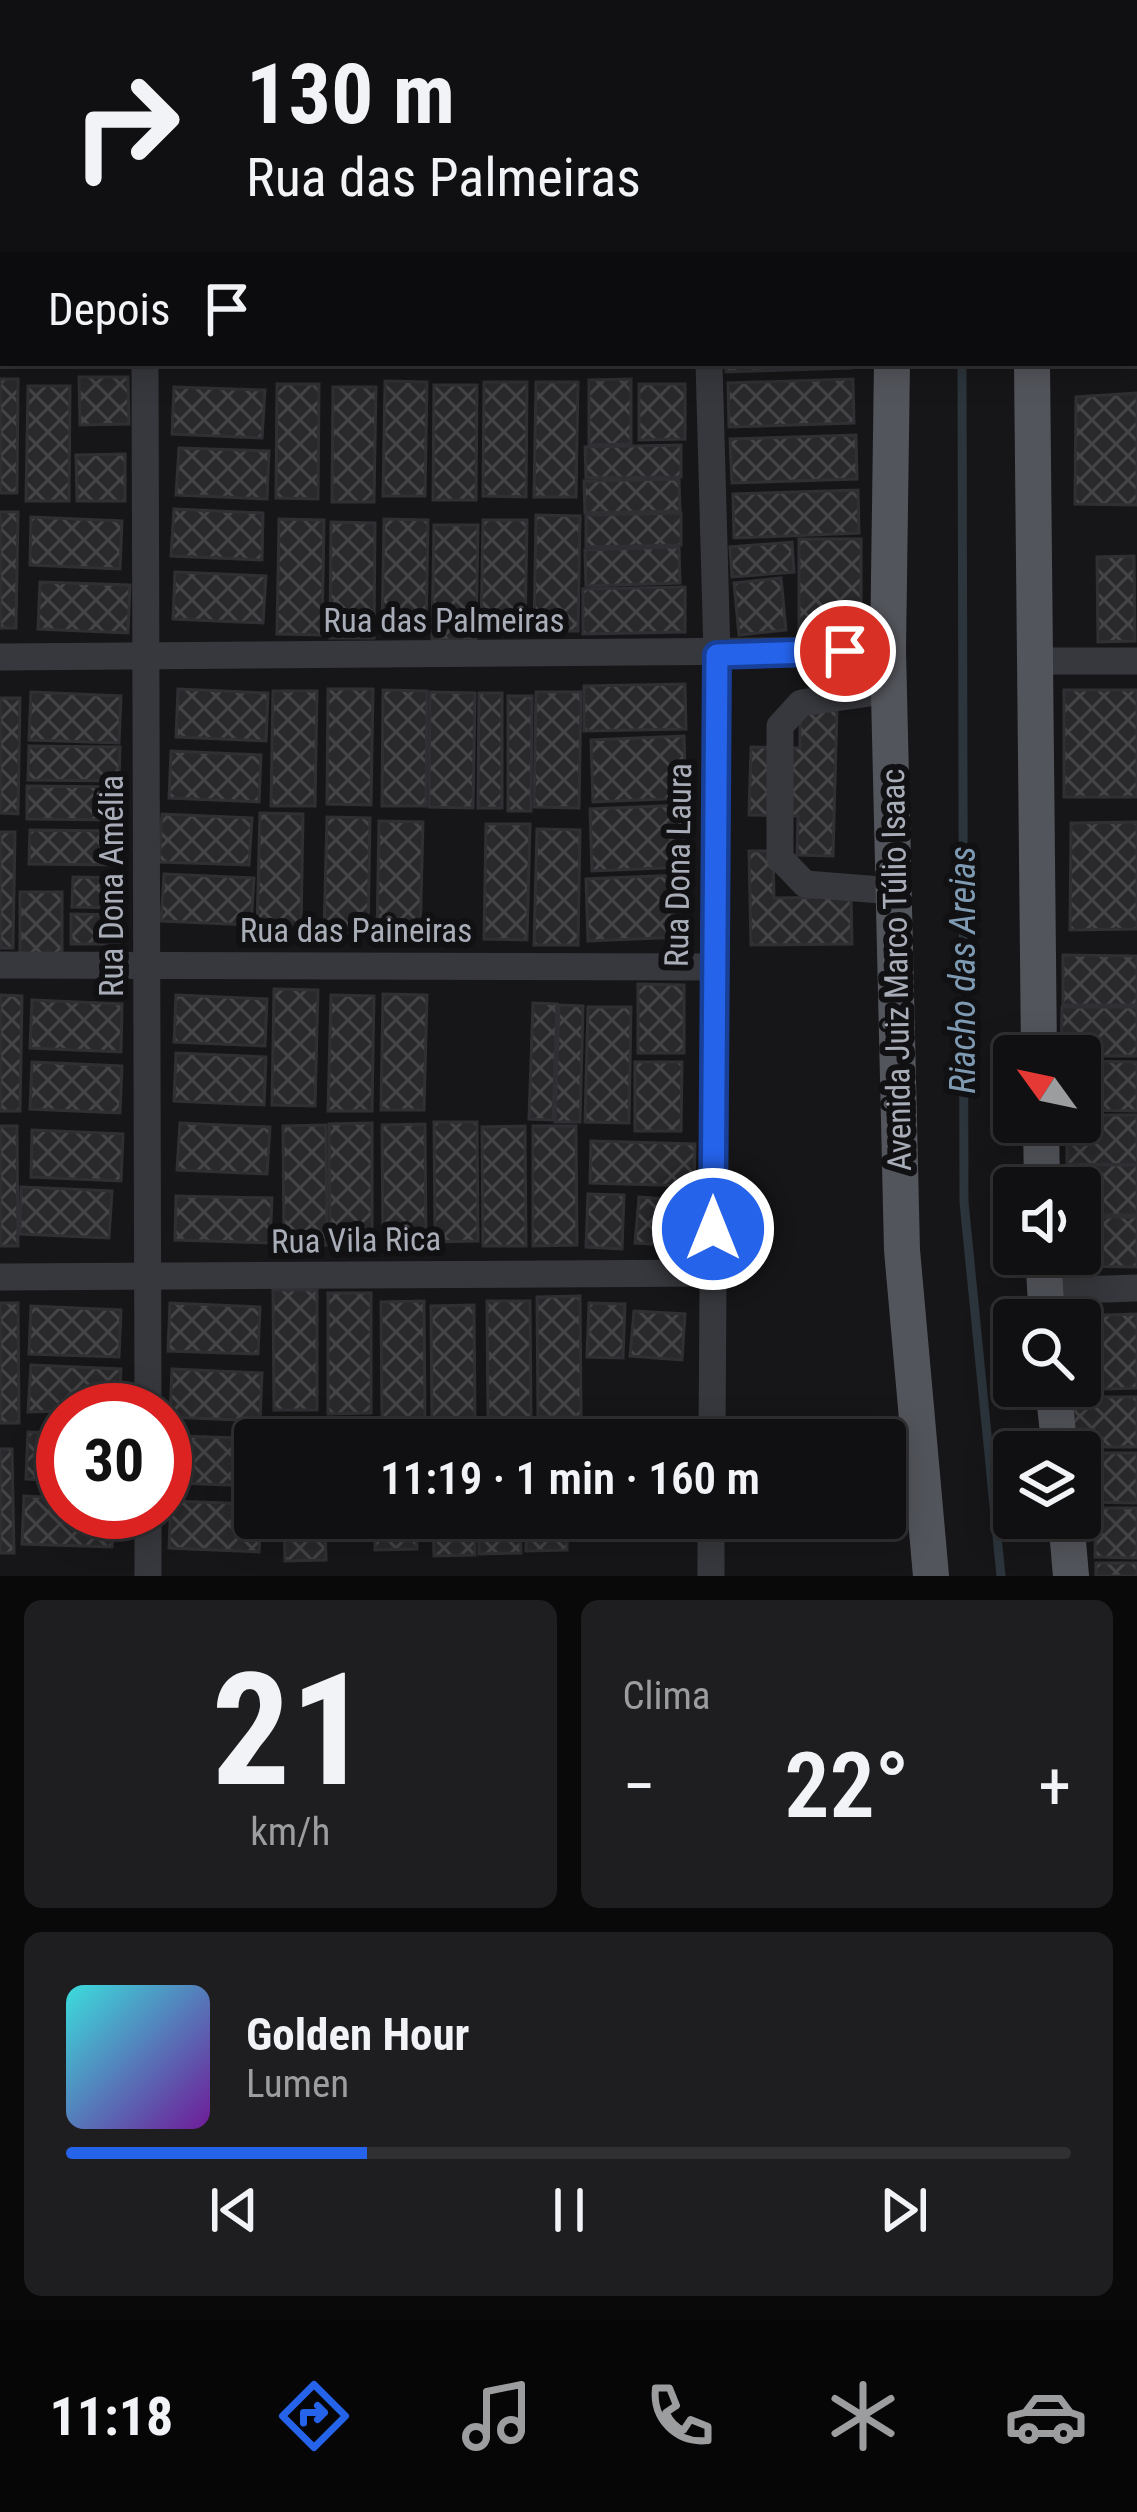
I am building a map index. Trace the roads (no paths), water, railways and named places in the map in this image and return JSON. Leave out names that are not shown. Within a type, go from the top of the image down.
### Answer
[{"type":"main road","name":"Avenida Juiz Marco Túlio Isaac","points":[[892,366],[888,650],[902,1250],[931,1576]]},
{"type":"main road","points":[[1032,366],[1031,662],[1039,1035]]},
{"type":"main road","points":[[1068,1539],[1071,1576]]},
{"type":"street","name":"Rua Dona Amélia","points":[[146,366],[148,1383]]},
{"type":"street","name":"Rua Dona Laura","points":[[709,366],[717,655],[712,1419]]},
{"type":"street","name":"Rua das Palmeiras","points":[[0,657],[717,655],[888,650]]},
{"type":"street","points":[[1031,662],[1137,661]]},
{"type":"street","points":[[890,690],[801,703],[780,726],[780,858],[805,884],[894,891]]},
{"type":"street","name":"Rua das Paineiras","points":[[0,965],[712,967]]},
{"type":"street","name":"Rua Vila Rica","points":[[0,1277],[713,1273]]},
{"type":"street","points":[[1045,1288],[1137,1288]]},
{"type":"street","points":[[148,1539],[148,1576]]},
{"type":"street","points":[[711,1539],[711,1576]]},
{"type":"waterway","name":"Riacho das Areias","points":[[962,366],[964,1202],[1001,1576]]}]
